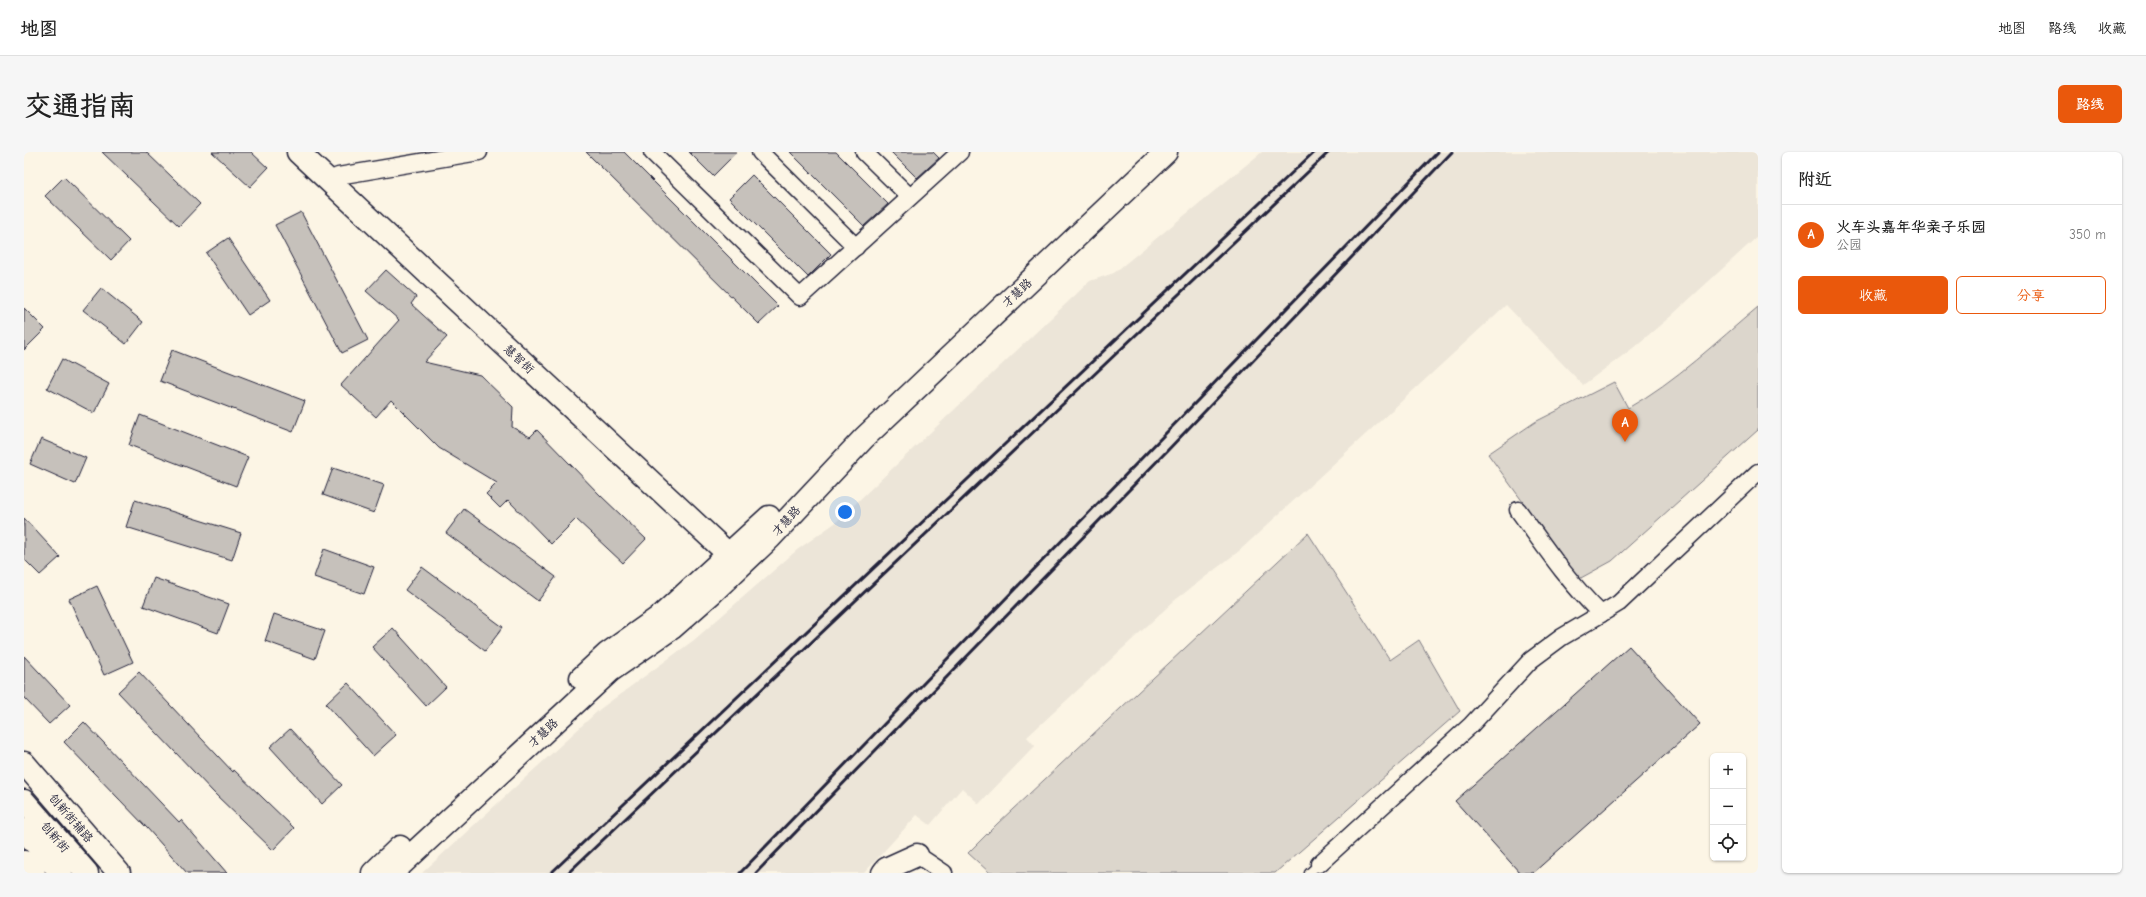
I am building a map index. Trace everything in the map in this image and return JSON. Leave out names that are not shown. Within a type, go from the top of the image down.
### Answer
[{"type":"street","name":"慧智街","points":[[298,152],[738,557]]},
{"type":"street","name":"慧智街","points":[[313,152],[738,557]]},
{"type":"street","points":[[338,176],[479,152]]},
{"type":"street","points":[[652,152],[800,298],[960,152]]},
{"type":"street","points":[[760,152],[856,247]]},
{"type":"street","points":[[864,152],[910,197]]},
{"type":"street","name":"才慧路","points":[[373,873],[607,654],[662,615],[738,557],[758,529],[844,438],[1144,152]]},
{"type":"street","name":"才慧路","points":[[392,873],[610,671],[672,628],[738,557],[1166,152]]},
{"type":"street","points":[[1314,868],[1471,725],[1531,660],[1562,637],[1619,603],[1758,472]]},
{"type":"street","points":[[1518,510],[1556,564],[1585,599],[1601,614]]},
{"type":"street","name":"创新街辅路","points":[[24,763],[119,873]]},
{"type":"street","name":"创新街","points":[[24,801],[86,873]]},
{"type":"street","name":"创新街","points":[[24,830],[61,873]]},
{"type":"street","points":[[883,873],[886,869],[917,855]]},
{"type":"street","points":[[903,873],[917,855]]},
{"type":"street","points":[[917,855],[944,873]]},
{"type":"street","points":[[24,862],[34,873]]},
{"type":"shaded area","points":[[1262,152],[1758,152],[1758,236],[1671,316],[1633,348],[1583,385],[1506,305],[1239,551],[1174,601],[1027,737],[1035,746],[979,804],[962,788],[930,825],[917,815],[864,873],[422,873],[600,709],[694,640],[797,550],[835,523],[1090,281],[1114,273]]},
{"type":"shaded area","points":[[1758,307],[1758,430],[1612,561],[1579,579],[1488,454],[1535,422],[1614,382],[1628,408],[1663,386]]},
{"type":"shaded area","points":[[1308,533],[1390,660],[1419,640],[1460,711],[1275,873],[990,873],[968,853],[997,824]]},
{"type":"building","points":[[102,152],[146,152],[200,204],[179,226]]},
{"type":"building","points":[[212,152],[251,152],[268,168],[250,187]]},
{"type":"building","points":[[586,152],[624,152],[778,306],[759,324]]},
{"type":"building","points":[[689,152],[737,152],[713,176]]},
{"type":"building","points":[[790,152],[836,152],[888,204],[864,226]]},
{"type":"building","points":[[891,152],[933,152],[939,158],[917,178]]},
{"type":"building","points":[[752,175],[831,254],[808,277],[729,198]]},
{"type":"building","points":[[64,177],[129,241],[111,260],[45,196]]},
{"type":"building","points":[[301,212],[368,340],[342,353],[275,225]]},
{"type":"building","points":[[228,238],[270,300],[248,315],[206,253]]},
{"type":"building","points":[[386,270],[416,297],[411,304],[447,337],[424,362],[480,375],[513,407],[512,427],[530,437],[537,430],[600,495],[646,539],[623,563],[576,519],[551,544],[508,500],[500,508],[486,494],[497,483],[439,448],[391,400],[376,417],[341,385],[399,320],[366,291]]},
{"type":"building","points":[[101,288],[143,322],[126,344],[83,310]]},
{"type":"building","points":[[24,308],[45,329],[24,350]]},
{"type":"building","points":[[172,350],[305,401],[293,432],[160,381]]},
{"type":"building","points":[[62,359],[109,384],[94,413],[47,388]]},
{"type":"building","points":[[140,415],[248,457],[236,486],[129,445]]},
{"type":"building","points":[[41,439],[86,458],[75,484],[30,464]]},
{"type":"building","points":[[333,468],[384,485],[374,513],[323,495]]},
{"type":"building","points":[[135,500],[241,533],[232,560],[126,527]]},
{"type":"building","points":[[464,509],[556,577],[538,601],[446,533]]},
{"type":"building","points":[[24,518],[60,557],[40,575],[24,559]]},
{"type":"building","points":[[324,549],[374,567],[364,594],[314,577]]},
{"type":"building","points":[[422,567],[503,627],[485,651],[405,590]]},
{"type":"building","points":[[154,578],[229,604],[218,633],[143,606]]},
{"type":"building","points":[[97,586],[133,662],[104,675],[69,599]]},
{"type":"building","points":[[274,614],[325,631],[315,659],[265,641]]},
{"type":"building","points":[[393,628],[446,687],[426,706],[372,647]]},
{"type":"building","points":[[1629,646],[1700,724],[1533,873],[1520,873],[1455,801]]},
{"type":"building","points":[[24,656],[70,705],[49,724],[24,698]]},
{"type":"building","points":[[139,672],[233,772],[234,770],[294,828],[273,850],[214,793],[118,692]]},
{"type":"building","points":[[348,683],[396,735],[373,756],[326,704]]},
{"type":"building","points":[[84,722],[179,822],[181,820],[227,873],[187,873],[147,828],[64,742]]},
{"type":"building","points":[[290,729],[342,785],[322,804],[270,747]]},
{"type":"railway","points":[[551,873],[1314,152]]},
{"type":"railway","points":[[568,873],[1329,152]]},
{"type":"railway","points":[[740,873],[1438,152]]},
{"type":"railway","points":[[756,873],[1167,451],[1452,152]]},
{"type":"place","name":"火车头嘉年华亲子乐园","points":[[1625,442]]}]
